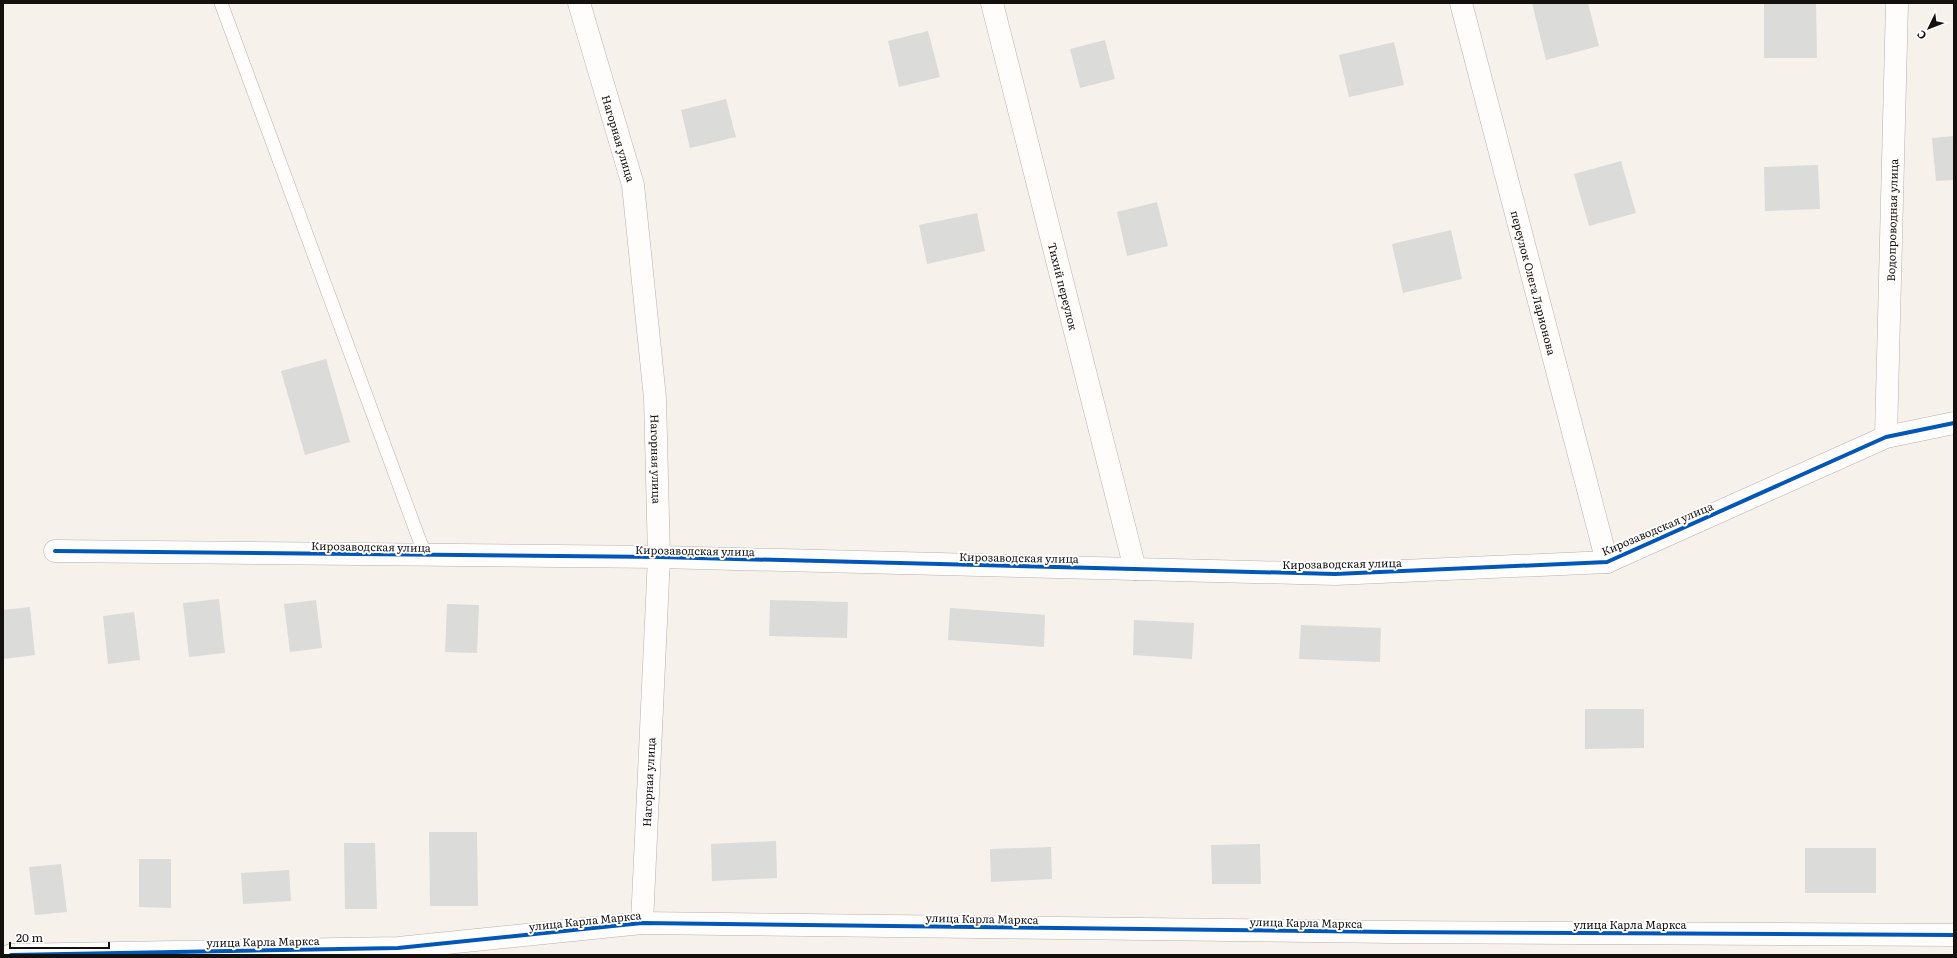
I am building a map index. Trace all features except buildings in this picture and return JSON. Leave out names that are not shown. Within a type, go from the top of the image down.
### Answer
[{"type":"street","name":"Нагорная улица","points":[[579,3],[633,185],[655,398],[659,557],[642,923]]},
{"type":"street","name":"Тихий переулок","points":[[992,3],[1135,569]]},
{"type":"street","name":"переулок Олега Ларионова","points":[[1461,3],[1607,562]]},
{"type":"street","name":"Водопроводная улица","points":[[1886,437],[1896,3]]},
{"type":"street","name":"Кирозаводская улица","points":[[55,552],[659,557],[1335,574],[1607,562],[1886,437],[1954,423]]},
{"type":"street","name":"улица Карла Маркса","points":[[11,955],[398,948],[642,923],[1391,932],[1954,935]]},
{"type":"lane","points":[[221,3],[425,555]]},
{"type":"cycle path","points":[[55,551],[659,557],[1335,574],[1607,562],[1886,437],[1954,423]]},
{"type":"cycle path","points":[[11,955],[398,948],[642,923],[1391,932],[1954,935]]}]
